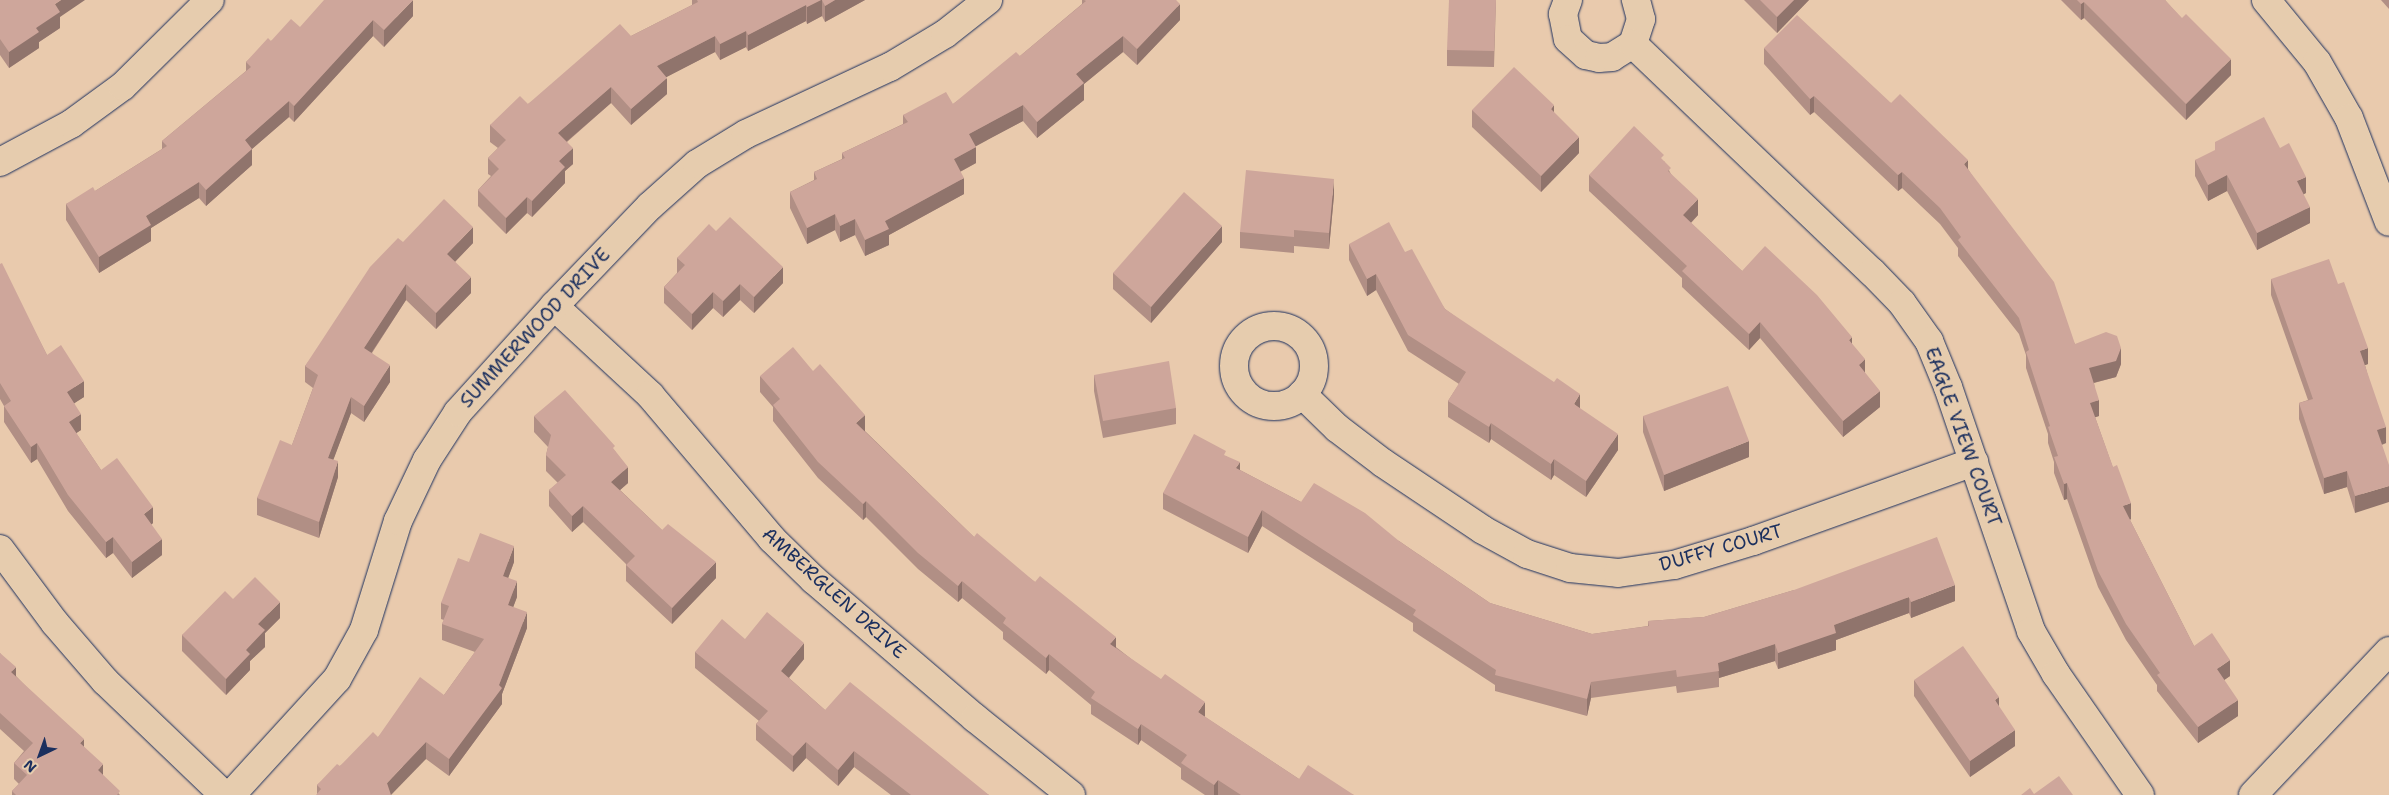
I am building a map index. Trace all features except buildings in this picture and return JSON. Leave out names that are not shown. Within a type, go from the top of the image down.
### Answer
[{"type":"street","points":[[0,162],[71,124],[123,86],[210,0]]},
{"type":"street","name":"SUMMERWOOD DRIVE","points":[[231,795],[337,679],[364,630],[398,521],[427,460],[458,412],[554,306],[650,206],[697,164],[746,134],[890,67],[945,34],[988,0]]},
{"type":"street","points":[[1568,0],[1563,14],[1563,27],[1568,38],[1586,55],[1612,57],[1633,44],[1641,19],[1636,0]]},
{"type":"street","points":[[2266,0],[2317,62],[2350,118],[2389,222]]},
{"type":"street","name":"EAGLE VIEW COURT","points":[[1633,44],[1902,303],[1929,341],[1974,462],[2031,631],[2056,674],[2140,795]]},
{"type":"street","name":"AMBERGLEN DRIVE","points":[[554,306],[650,395],[772,540],[814,580],[976,718],[1071,795]]},
{"type":"street","name":"DUFFY COURT","points":[[1302,394],[1337,428],[1383,463],[1490,534],[1527,554],[1570,568],[1618,573],[1674,565],[1744,543],[1974,462]]},
{"type":"street","points":[[0,549],[55,623],[105,680],[224,795]]},
{"type":"street","points":[[2253,795],[2389,651]]}]
